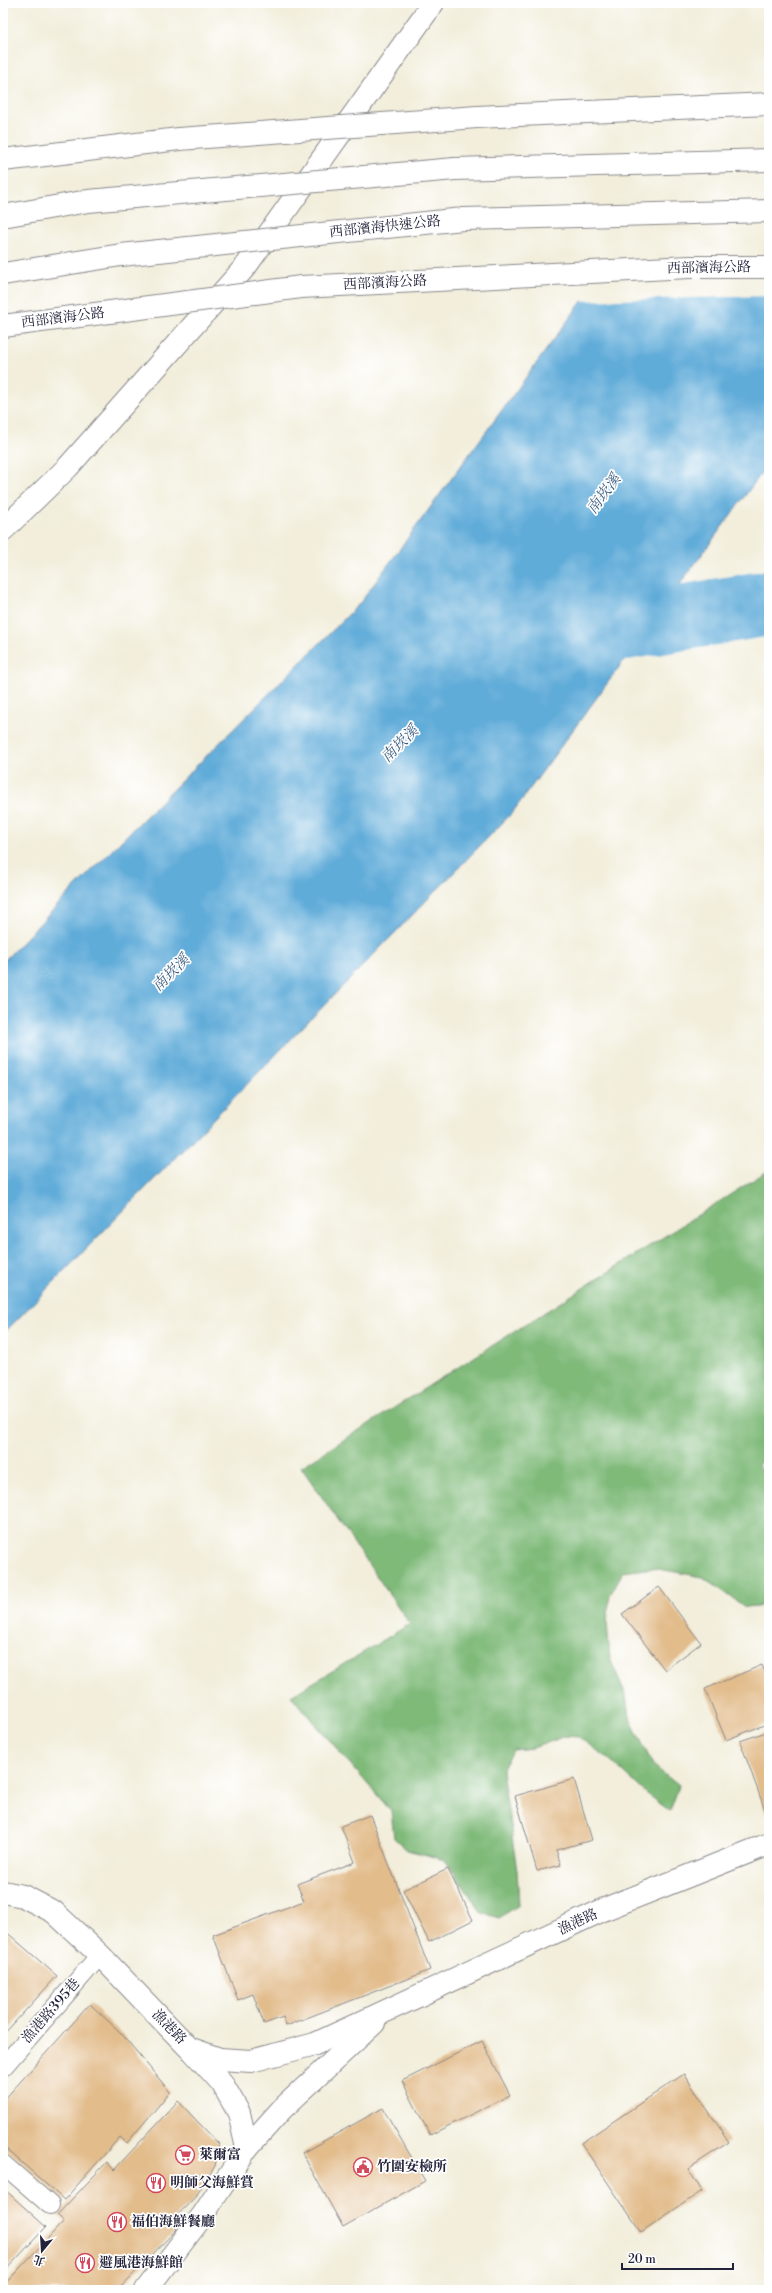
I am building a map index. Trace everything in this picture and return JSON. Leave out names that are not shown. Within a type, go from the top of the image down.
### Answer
[{"type":"main road","points":[[3,530],[68,467],[246,266],[433,3]]},
{"type":"main road","points":[[3,160],[186,138],[477,117],[640,108],[769,104]]},
{"type":"main road","points":[[3,216],[88,202],[455,169],[769,160]]},
{"type":"main road","name":"西部濱海快速公路","points":[[3,274],[121,255],[463,219],[769,211]]},
{"type":"main road","name":"西部濱海公路","points":[[3,326],[301,287],[689,267],[769,267]]},
{"type":"main road","name":"漁港路","points":[[3,1892],[23,1896],[54,1912],[100,1955],[189,2048],[220,2059],[251,2061],[315,2044],[390,2008],[605,1910],[769,1844]]},
{"type":"main road","name":"漁港路","points":[[146,2290],[202,2215],[247,2148],[282,2109],[390,2008]]},
{"type":"main road","points":[[189,2048],[222,2083],[238,2113],[247,2148]]},
{"type":"lane","name":"漁港路395巷","points":[[3,2067],[100,1955]]},
{"type":"lane","points":[[3,2164],[50,2205]]},
{"type":"green space","points":[[769,1170],[769,1445],[758,1466],[769,1477],[769,1605],[745,1607],[703,1577],[653,1568],[623,1572],[610,1595],[607,1622],[610,1659],[626,1695],[629,1717],[653,1765],[679,1786],[670,1811],[646,1793],[608,1758],[578,1737],[566,1736],[533,1748],[513,1750],[502,1771],[517,1870],[519,1905],[499,1918],[482,1913],[445,1860],[407,1850],[394,1838],[391,1811],[291,1696],[410,1624],[301,1467]]},
{"type":"water","name":"南崁溪","points":[[769,80],[769,463],[512,813],[3,1334],[3,962],[78,884],[360,603],[655,202]]},
{"type":"pier","points":[[769,78],[769,296],[579,301],[653,200]]},
{"type":"building","points":[[659,1587],[701,1643],[665,1670],[622,1614]]},
{"type":"building","points":[[762,1665],[769,1681],[769,1723],[726,1740],[705,1689]]},
{"type":"building","points":[[769,1731],[769,1812],[766,1813],[740,1741]]},
{"type":"building","points":[[574,1779],[592,1840],[556,1850],[561,1865],[537,1871],[515,1796]]},
{"type":"building","points":[[370,1815],[430,1970],[286,2026],[283,2017],[264,2024],[253,1994],[238,2000],[213,1935],[304,1901],[297,1884],[355,1862],[341,1826]]},
{"type":"building","points":[[448,1869],[473,1920],[429,1942],[403,1890]]},
{"type":"building","points":[[3,1929],[57,1976],[3,2035]]},
{"type":"building","points":[[90,2004],[121,2033],[170,2092],[127,2143],[120,2137],[64,2200],[3,2146],[3,2101]]},
{"type":"building","points":[[482,2041],[510,2095],[430,2135],[402,2081]]},
{"type":"building","points":[[684,2074],[729,2142],[688,2169],[702,2191],[641,2232],[581,2143]]},
{"type":"building","points":[[178,2101],[219,2144],[215,2166],[196,2196],[171,2222],[177,2229],[118,2290],[3,2290],[3,2286],[64,2221],[57,2215],[107,2162],[114,2170]]},
{"type":"building","name":"竹圍安檢所","points":[[383,2108],[425,2181],[343,2227],[302,2153]]},
{"type":"building","points":[[3,2188],[46,2227],[3,2273]]},
{"type":"waterway","points":[[559,638],[769,603]]},
{"type":"place","name":"萊爾富","points":[[185,2155]]},
{"type":"place","name":"竹圍安檢所","points":[[363,2167]]},
{"type":"place","name":"明師父海鮮賞","points":[[156,2183]]},
{"type":"place","name":"福伯海鮮餐廳","points":[[117,2222]]},
{"type":"place","name":"避風港海鮮館","points":[[85,2263]]}]
